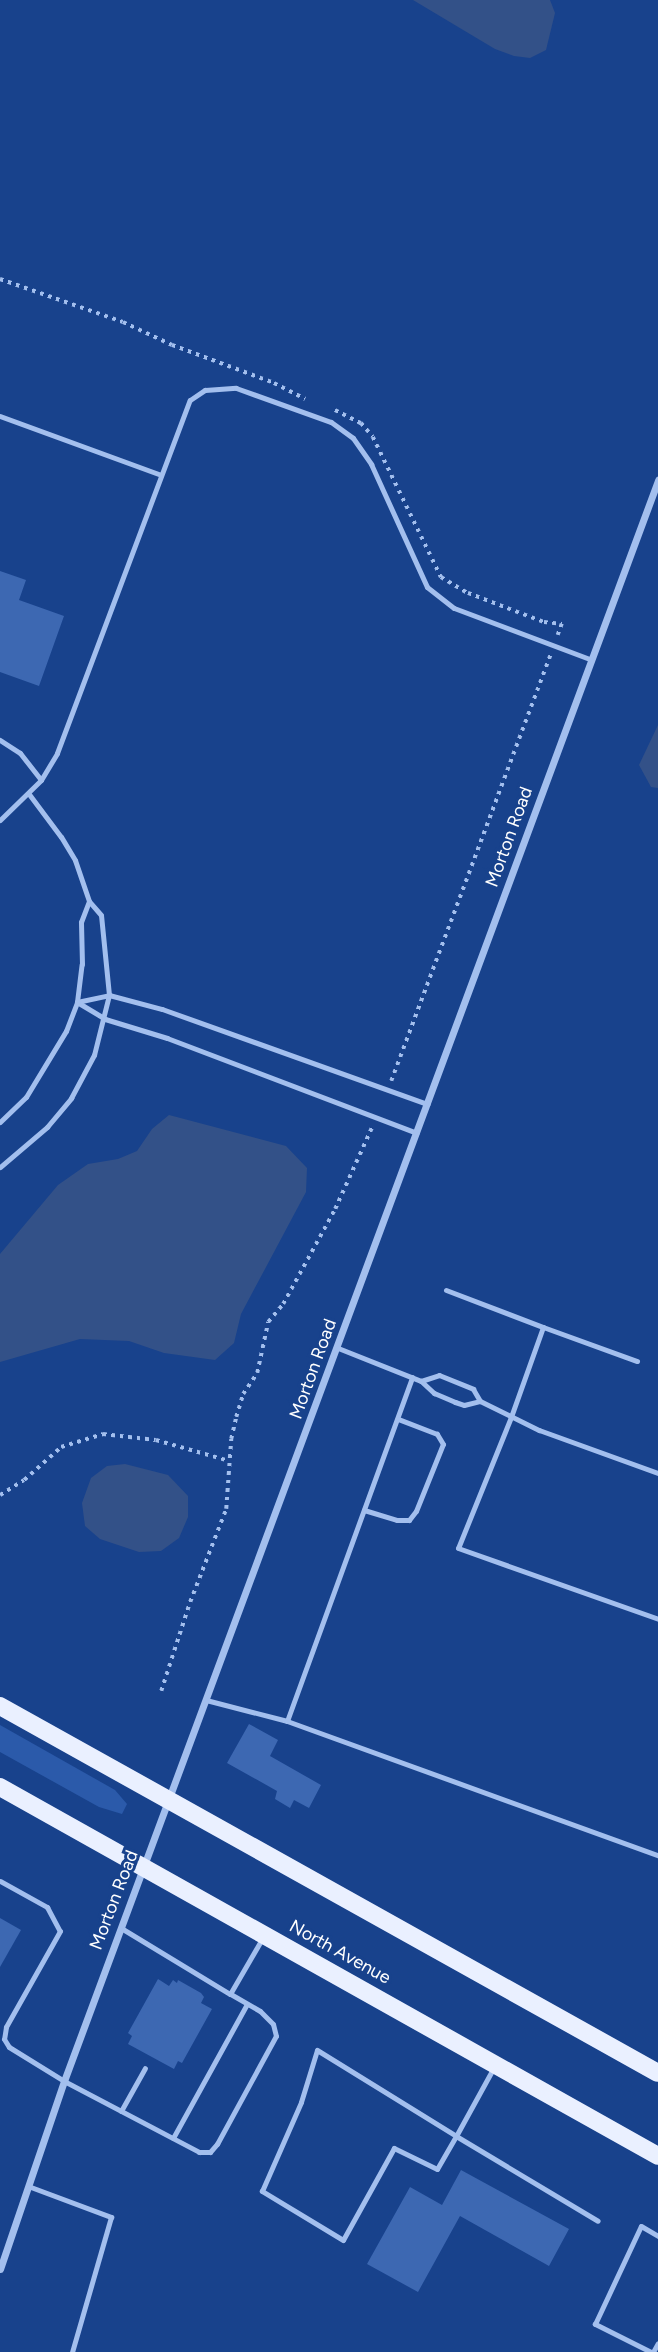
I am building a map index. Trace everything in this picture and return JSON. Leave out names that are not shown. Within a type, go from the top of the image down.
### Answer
[{"type":"main road","points":[[0,1706],[658,2073]]},
{"type":"main road","name":"North Avenue","points":[[0,1787],[658,2156]]},
{"type":"street","name":"Morton Road","points":[[0,2269],[64,2081],[658,480]]},
{"type":"lane","points":[[0,820],[41,780],[57,753],[190,400],[205,390],[236,388],[331,422],[353,438],[371,464],[427,587],[454,608],[592,660]]},
{"type":"lane","points":[[0,416],[161,475]]},
{"type":"lane","points":[[0,740],[20,753],[41,780]]},
{"type":"lane","points":[[0,1167],[47,1127],[71,1098],[94,1055],[109,995],[101,915],[89,901],[75,860],[29,794]]},
{"type":"lane","points":[[0,1122],[26,1097],[52,1058],[77,1002],[82,964],[82,922],[89,901]]},
{"type":"lane","points":[[77,1002],[109,995],[162,1009],[428,1104]]},
{"type":"lane","points":[[77,1002],[104,1019],[167,1038],[417,1133]]},
{"type":"lane","points":[[446,1290],[637,1361]]},
{"type":"lane","points":[[543,1327],[511,1417],[458,1548],[658,1619]]},
{"type":"lane","points":[[338,1348],[421,1381],[434,1393],[464,1405],[480,1401]]},
{"type":"lane","points":[[421,1381],[439,1375],[474,1389],[480,1401],[511,1417],[658,1474]]},
{"type":"lane","points":[[287,1721],[412,1377]]},
{"type":"lane","points":[[365,1510],[397,1520],[409,1520],[416,1511],[443,1444],[437,1434],[398,1419]]},
{"type":"lane","points":[[206,1700],[287,1721],[658,1855]]},
{"type":"lane","points":[[0,1881],[47,1907],[60,1931],[6,2027],[2,2040],[19,2055],[64,2081],[199,2152],[210,2152],[217,2144],[276,2036],[273,2024],[247,2004],[121,1928]]},
{"type":"lane","points":[[230,1994],[264,1934]]},
{"type":"lane","points":[[173,2138],[247,2004]]},
{"type":"lane","points":[[495,2064],[456,2136],[437,2169],[394,2148],[344,2241],[262,2191],[300,2102],[317,2050],[456,2136],[598,2221]]},
{"type":"lane","points":[[121,2111],[145,2068]]},
{"type":"lane","points":[[28,2186],[111,2217],[72,2352]]},
{"type":"lane","points":[[658,2236],[641,2226],[595,2324],[652,2352],[658,2343]]},
{"type":"path","points":[[0,279],[116,319],[172,345],[316,402]]},
{"type":"path","points":[[327,407],[349,416],[368,429],[441,578],[468,593],[544,622],[562,624],[387,1090]]},
{"type":"path","points":[[161,1691],[190,1602],[226,1509],[229,1461],[236,1417],[243,1394],[257,1373],[268,1322],[283,1304],[335,1209],[376,1117]]},
{"type":"path","points":[[0,1495],[24,1480],[61,1447],[103,1434],[156,1440],[229,1461]]},
{"type":"shaded area","points":[[413,0],[550,0],[555,13],[546,50],[530,58],[495,49]]},
{"type":"shaded area","points":[[658,725],[658,788],[651,787],[639,765]]},
{"type":"shaded area","points":[[169,1115],[286,1146],[307,1168],[306,1192],[241,1314],[234,1343],[215,1360],[164,1353],[129,1341],[80,1339],[0,1362],[0,1254],[58,1185],[88,1164],[118,1159],[137,1151],[152,1129]]},
{"type":"shaded area","points":[[125,1464],[168,1475],[188,1496],[188,1517],[179,1538],[161,1551],[139,1552],[100,1539],[85,1526],[82,1503],[91,1478],[107,1466]]},
{"type":"shaded area","points":[[0,1725],[115,1790],[127,1804],[122,1814],[99,1807],[0,1752]]},
{"type":"building","points":[[0,571],[26,580],[19,600],[64,616],[39,686],[0,672]]},
{"type":"building","points":[[249,1724],[278,1740],[270,1756],[321,1785],[309,1808],[294,1800],[290,1808],[275,1799],[277,1791],[227,1763]]},
{"type":"building","points":[[0,1918],[21,1930],[0,1967]]},
{"type":"building","points":[[158,1979],[169,1986],[173,1980],[177,1983],[178,1980],[201,1993],[204,1997],[201,2003],[212,2009],[182,2063],[178,2061],[174,2069],[128,2044],[132,2036],[128,2033]]},
{"type":"building","points":[[461,2170],[569,2229],[549,2266],[460,2216],[418,2292],[367,2264],[410,2187],[442,2205]]}]
